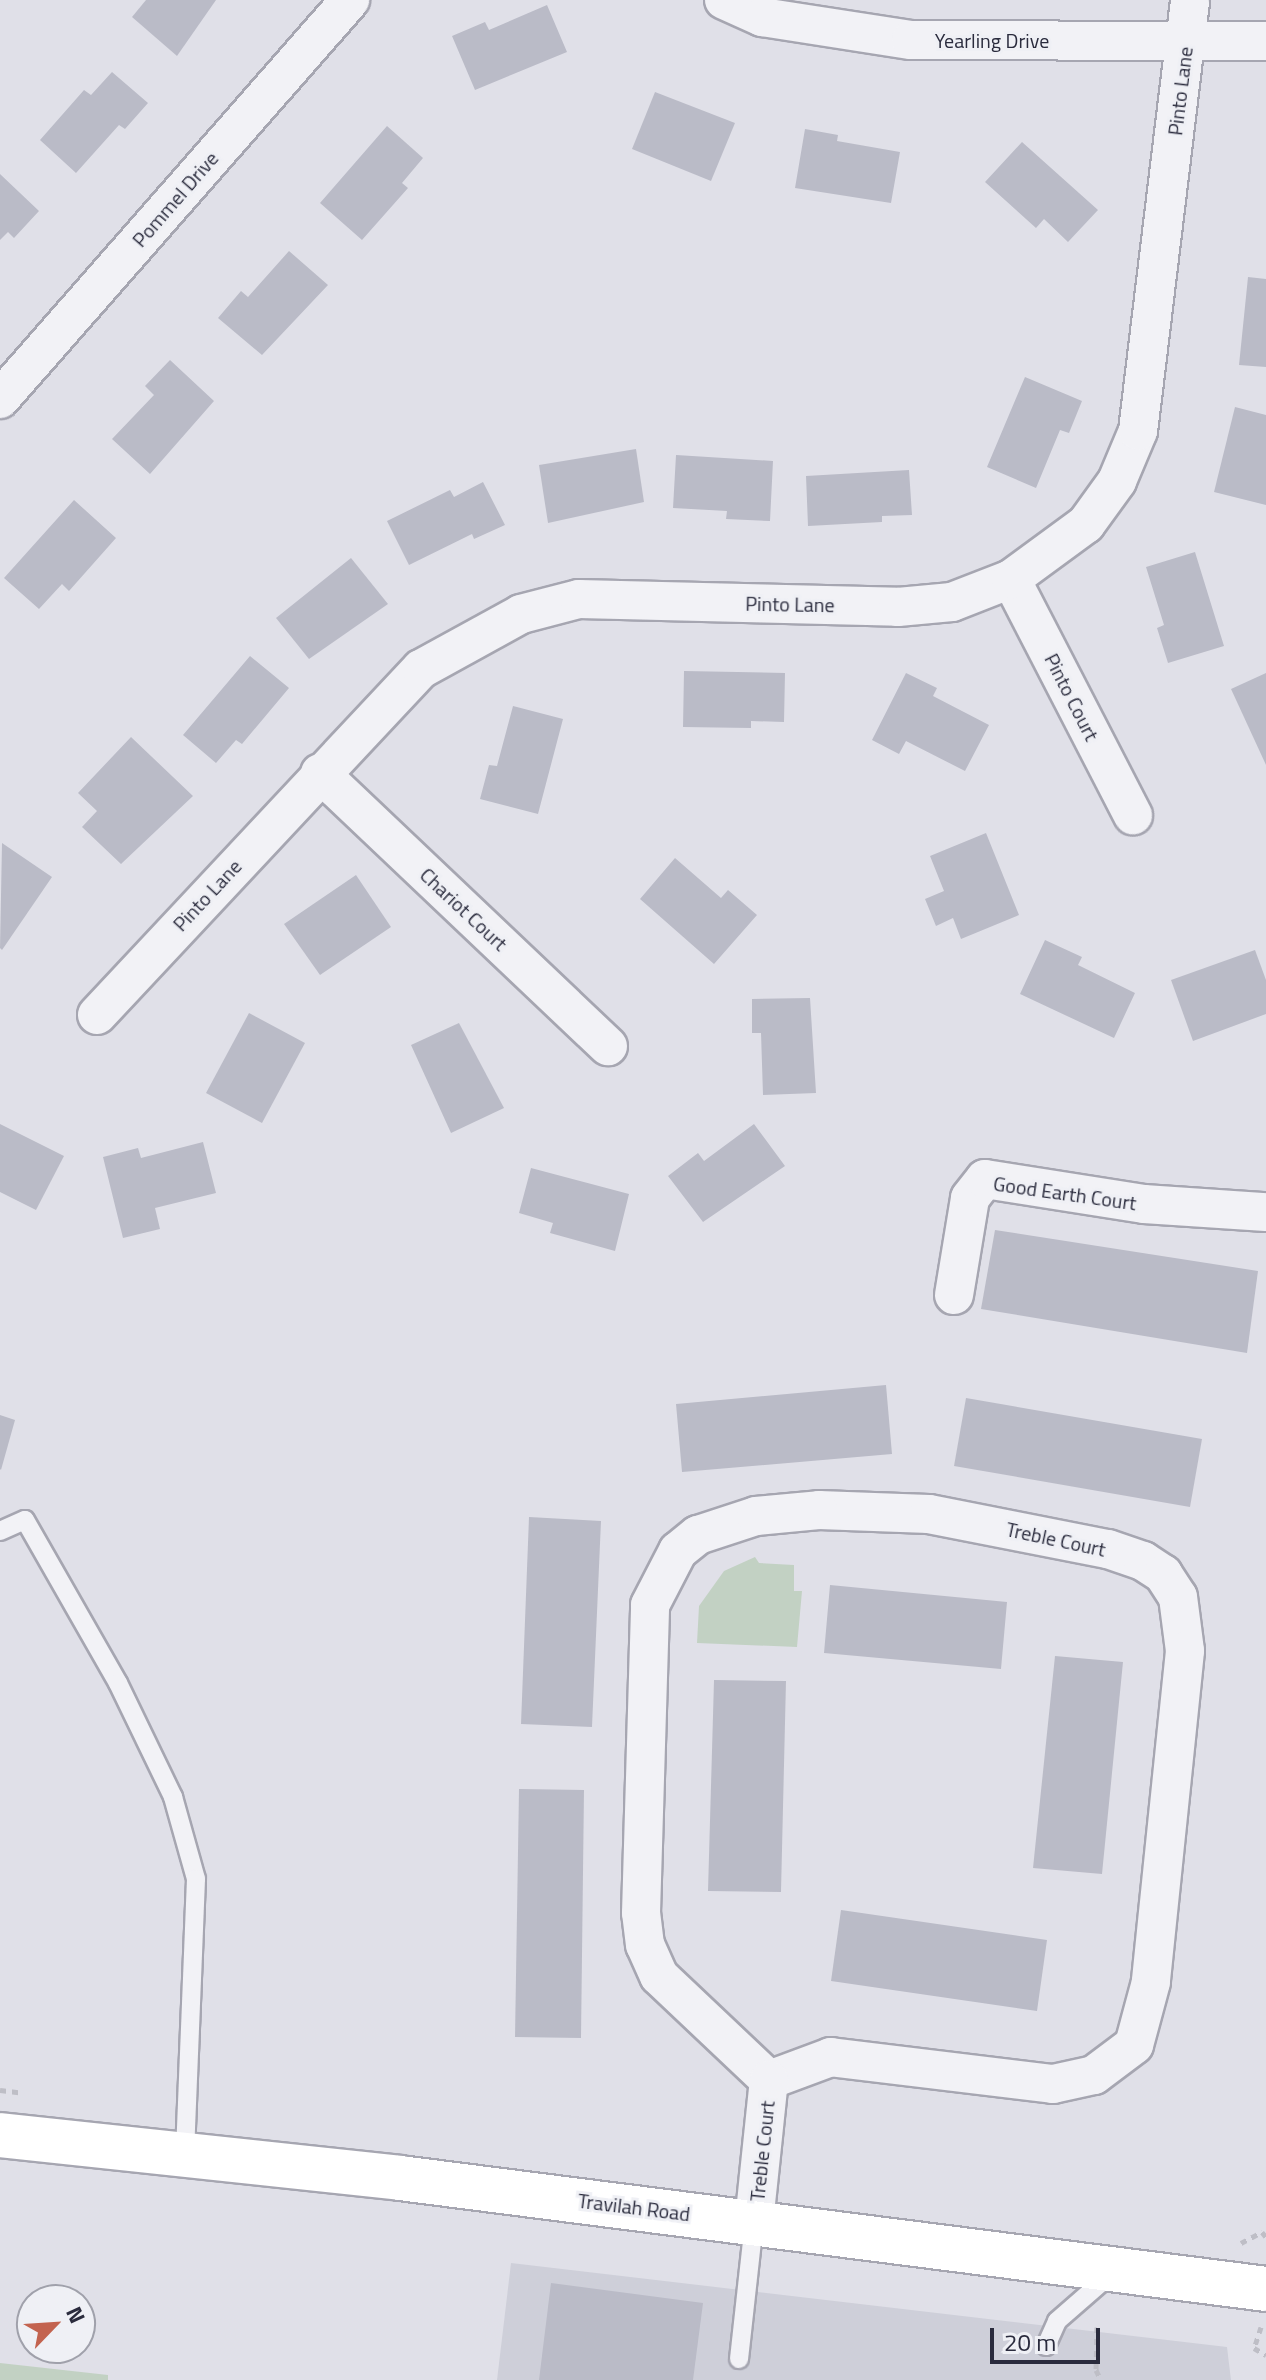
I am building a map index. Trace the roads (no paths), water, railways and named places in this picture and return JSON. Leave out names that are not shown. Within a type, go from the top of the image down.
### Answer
[{"type":"main road","name":"Travilah Road","points":[[0,2135],[754,2222],[1117,2269],[1264,2307]]},
{"type":"street","name":"Pommel Drive","points":[[0,399],[350,0]]},
{"type":"street","name":"Yearling Drive","points":[[724,0],[762,17],[911,40],[1266,41]]},
{"type":"street","name":"Pinto Lane","points":[[97,1015],[320,773],[421,669],[521,614],[579,599],[898,607],[952,602],[1011,579],[1086,524],[1117,481],[1138,431],[1190,0]]},
{"type":"street","name":"Pinto Court","points":[[1011,579],[1133,815]]},
{"type":"street","name":"Chariot Court","points":[[320,773],[608,1046]]},
{"type":"street","name":"Good Earth Court","points":[[954,1295],[970,1198],[985,1179],[1144,1204],[1266,1212]]},
{"type":"street","name":"Treble Court","points":[[879,1511],[929,1514],[1108,1549],[1143,1561],[1163,1574],[1178,1597],[1185,1651],[1151,1982],[1134,2045],[1094,2075],[1053,2084],[831,2057],[769,2080],[659,1976],[645,1945],[641,1913],[650,1605],[678,1551],[698,1535],[756,1516],[879,1511]]},
{"type":"street","name":"Treble Court","points":[[754,2222],[769,2080]]},
{"type":"lane","points":[[0,1531],[25,1520],[118,1683],[173,1797],[196,1879],[185,2155]]},
{"type":"lane","points":[[739,2359],[754,2222]]},
{"type":"lane","points":[[1046,2346],[1070,2306],[1117,2269]]}]
